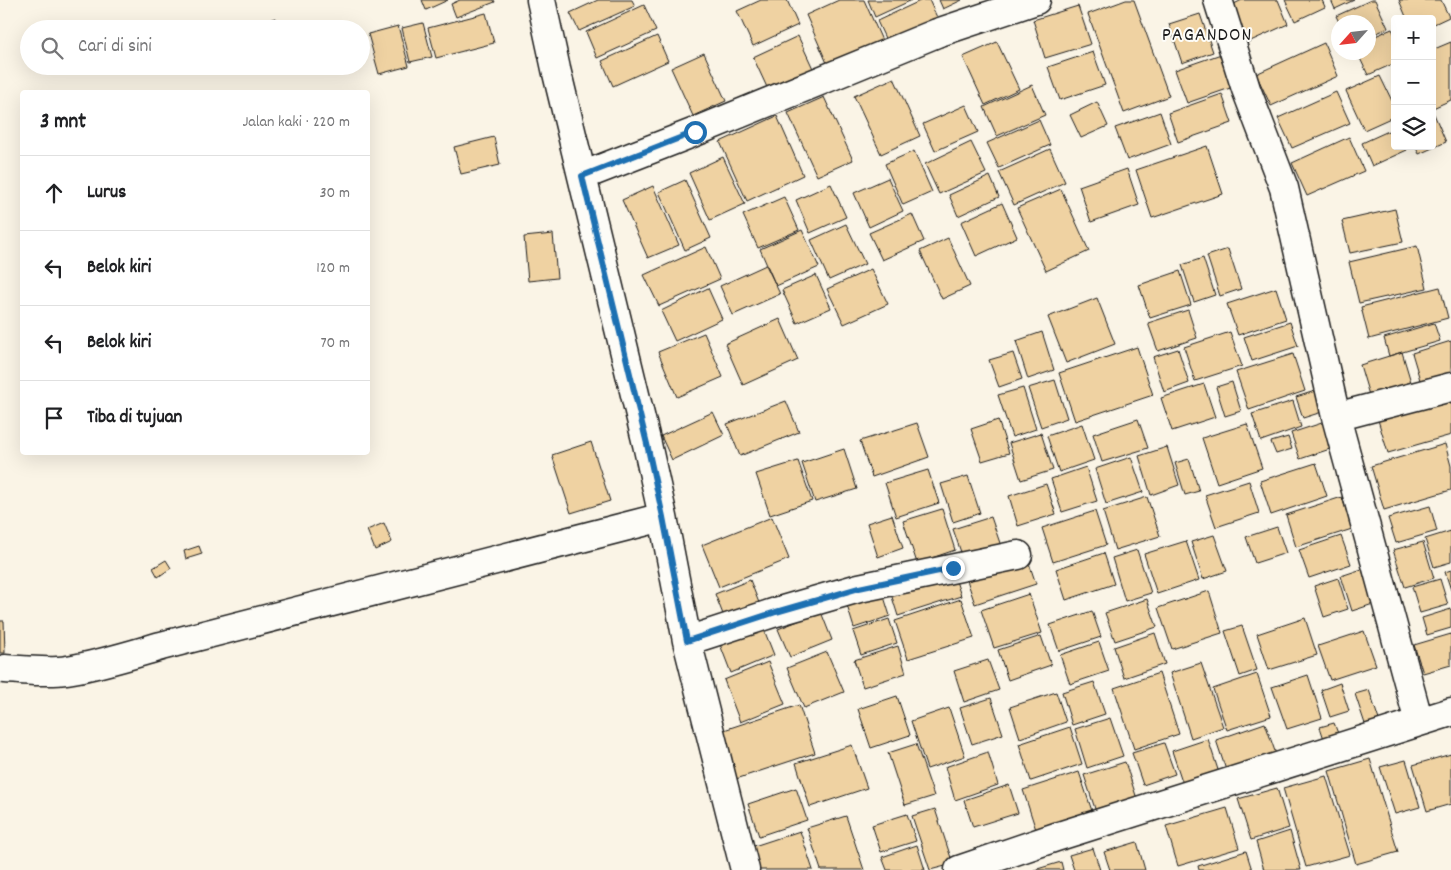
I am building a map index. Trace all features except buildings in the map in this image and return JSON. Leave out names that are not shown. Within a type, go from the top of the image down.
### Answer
[{"type":"street","points":[[541,0],[647,444],[687,641],[745,870]]},
{"type":"street","points":[[582,176],[937,33],[1036,0]]},
{"type":"street","points":[[1218,0],[1246,89],[1284,188],[1336,417],[1419,722]]},
{"type":"street","points":[[1336,417],[1451,388]]},
{"type":"street","points":[[5,669],[32,671],[65,670],[96,664],[171,643],[663,517]]},
{"type":"street","points":[[687,641],[776,612],[859,588],[1018,555]]},
{"type":"street","points":[[959,870],[1056,837],[1451,712]]},
{"type":"district","name":"PAGANDON","points":[[1207,33]]},
{"type":"route","points":[[695,132],[582,176],[647,444],[687,641],[776,612],[859,588],[953,568]]}]
